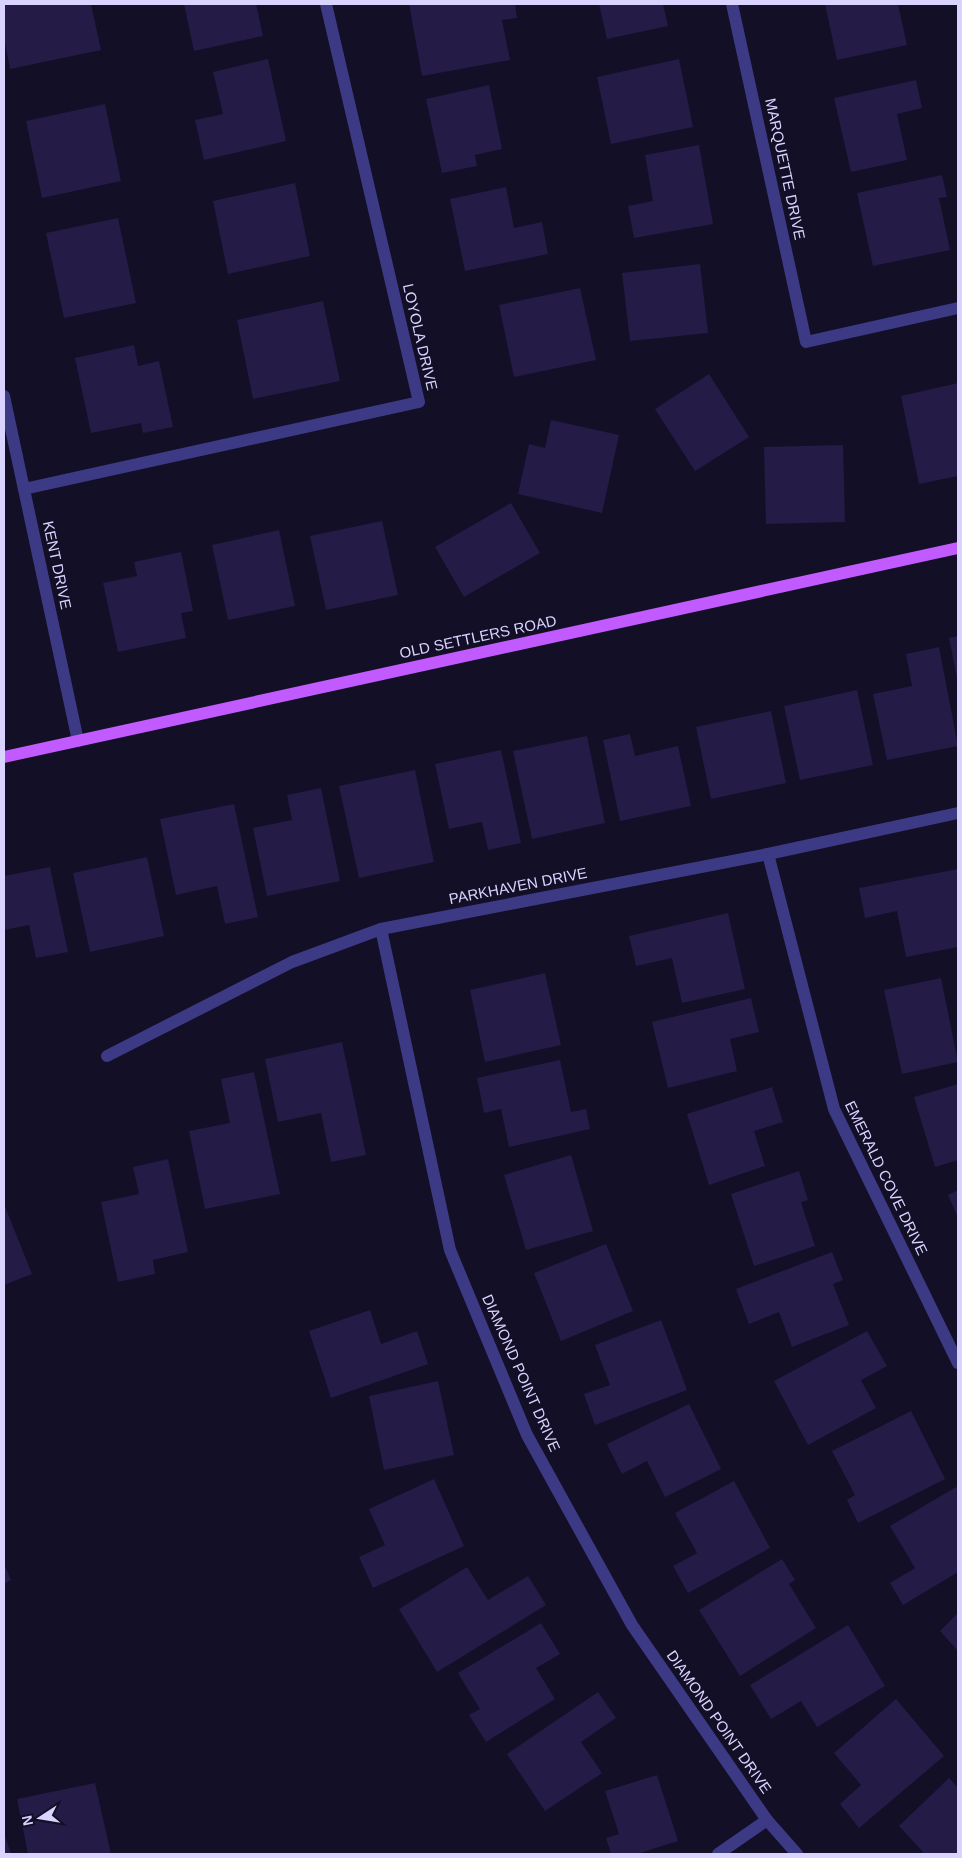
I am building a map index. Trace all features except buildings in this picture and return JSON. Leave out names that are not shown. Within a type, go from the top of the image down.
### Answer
[{"type":"main road","name":"OLD SETTLERS ROAD","points":[[4,758],[958,548]]},
{"type":"street","name":"LOYOLA DRIVE","points":[[24,489],[418,402],[326,4]]},
{"type":"street","name":"MARQUETTE DRIVE","points":[[732,4],[806,342],[958,308]]},
{"type":"street","name":"KENT DRIVE","points":[[4,396],[78,741]]},
{"type":"street","name":"PARKHAVEN DRIVE","points":[[107,1056],[292,962],[382,929],[768,854],[958,813]]},
{"type":"street","name":"EMERALD COVE DRIVE","points":[[768,854],[834,1109],[958,1363]]},
{"type":"street","name":"DIAMOND POINT DRIVE","points":[[382,929],[450,1250],[527,1435],[632,1626],[766,1820],[797,1854]]},
{"type":"street","points":[[718,1854],[766,1820]]}]
